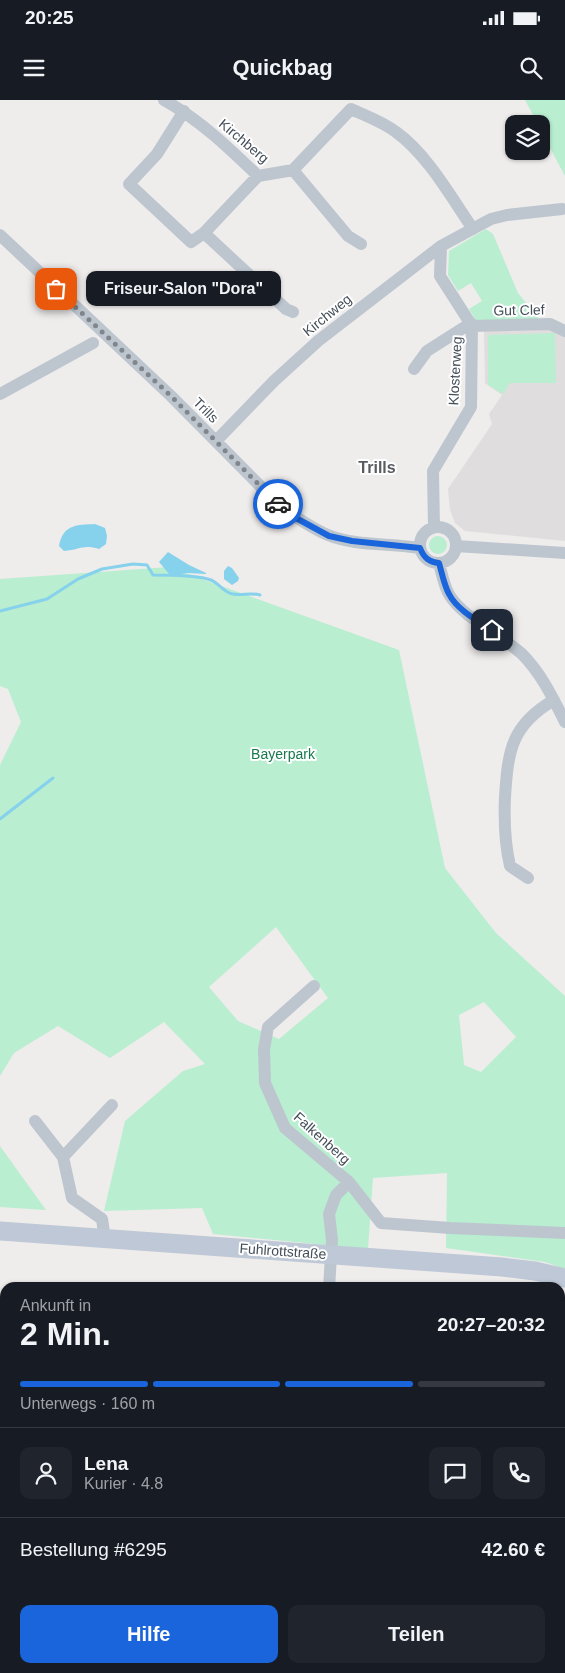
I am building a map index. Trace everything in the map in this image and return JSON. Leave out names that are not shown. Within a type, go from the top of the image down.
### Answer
[{"type":"street","name":"Kirchberg","points":[[164,100],[184,111],[216,137],[258,176],[293,170]]},
{"type":"street","points":[[361,244],[348,236],[293,170],[352,104],[396,132],[416,150],[438,178],[472,229],[491,219],[507,215],[562,208]]},
{"type":"street","points":[[184,111],[157,154],[129,184],[191,242],[204,233],[258,176]]},
{"type":"street","name":"Kirchweg","points":[[216,442],[274,381],[318,341],[441,246],[472,229]]},
{"type":"street","points":[[204,233],[286,309],[293,312]]},
{"type":"street","name":"Trills","points":[[0,235],[171,396],[281,507],[296,518],[329,536],[352,541],[420,548]]},
{"type":"street","name":"Klosterweg","points":[[434,527],[433,471],[471,408],[472,324],[440,276],[441,246]]},
{"type":"street","points":[[414,369],[427,351],[472,324]]},
{"type":"street","name":"Gut Clef","points":[[472,324],[550,324],[565,331]]},
{"type":"street","points":[[0,394],[93,342]]},
{"type":"street","points":[[439,527],[450,531],[456,546],[454,553],[449,559],[439,563],[433,562],[427,559],[420,548],[421,537],[429,529],[439,527]]},
{"type":"street","points":[[456,546],[565,553]]},
{"type":"street","points":[[439,563],[449,595],[455,603],[466,613],[505,639],[522,654],[540,676],[565,722]]},
{"type":"street","points":[[528,878],[510,866],[507,853],[504,810],[507,764],[517,734],[538,710],[554,700]]},
{"type":"street","name":"Falkenberg","points":[[314,986],[268,1027],[264,1049],[265,1083],[285,1128],[349,1182],[381,1223],[450,1228],[565,1232]]},
{"type":"street","points":[[63,1158],[112,1105]]},
{"type":"street","points":[[35,1121],[63,1158],[72,1198],[102,1219],[105,1239]]},
{"type":"street","name":"Falkenberg","points":[[329,1282],[332,1240],[329,1214],[336,1195],[349,1182]]},
{"type":"street","name":"Fuhlrottstraße","points":[[0,1231],[502,1266],[565,1278]]},
{"type":"shaded area","points":[[552,327],[565,334],[565,541],[465,531],[455,523],[450,510],[448,489],[492,424],[489,414],[502,395],[485,383],[484,331]]},
{"type":"green space","points":[[525,100],[565,100],[565,176],[550,148],[550,115],[533,115]]},
{"type":"green space","points":[[486,229],[493,234],[518,293],[540,320],[477,322],[469,309],[482,301],[471,283],[458,291],[448,275],[449,251]]},
{"type":"green space","points":[[555,333],[556,383],[510,383],[503,394],[488,385],[488,335]]},
{"type":"green space","points":[[434,536],[442,536],[447,541],[445,552],[434,554],[429,549],[429,541]]},
{"type":"green space","name":"Bayerpark","points":[[169,567],[399,650],[445,868],[496,933],[565,996],[565,1269],[545,1262],[446,1248],[447,1173],[373,1178],[368,1249],[213,1234],[202,1208],[104,1211],[125,1121],[183,1071],[205,1064],[164,1022],[110,1058],[58,1026],[14,1053],[0,1076],[0,765],[21,722],[8,689],[0,686],[0,579]],"holes":[[[276,927],[328,998],[279,1039],[238,1021],[209,987]],[[484,1002],[516,1037],[481,1072],[464,1065],[459,1015]]]},
{"type":"green space","points":[[0,1146],[46,1210],[0,1207]]},
{"type":"water","points":[[95,524],[105,528],[107,536],[106,544],[99,549],[85,547],[64,551],[59,546],[67,530],[72,527]]},
{"type":"water","points":[[168,552],[206,574],[187,573],[170,575],[159,562]]},
{"type":"water","points":[[228,566],[232,568],[239,578],[232,585],[224,579],[224,571]]},
{"type":"waterway","points":[[0,611],[47,599],[78,579],[102,569],[133,564],[147,565],[153,575],[205,578],[214,581],[230,593],[260,595]]},
{"type":"waterway","points":[[0,819],[53,778]]},
{"type":"way so far","points":[[56,289],[171,396],[278,504]]},
{"type":"place","name":"Friseur-Salon \"Dora\"","points":[[56,289]]},
{"type":"district","name":"Trills","points":[[377,467]]},
{"type":"route","points":[[278,504],[296,518],[329,536],[352,541],[420,548],[422,554],[427,559],[439,563],[449,595],[455,603],[466,613],[492,630]]}]
